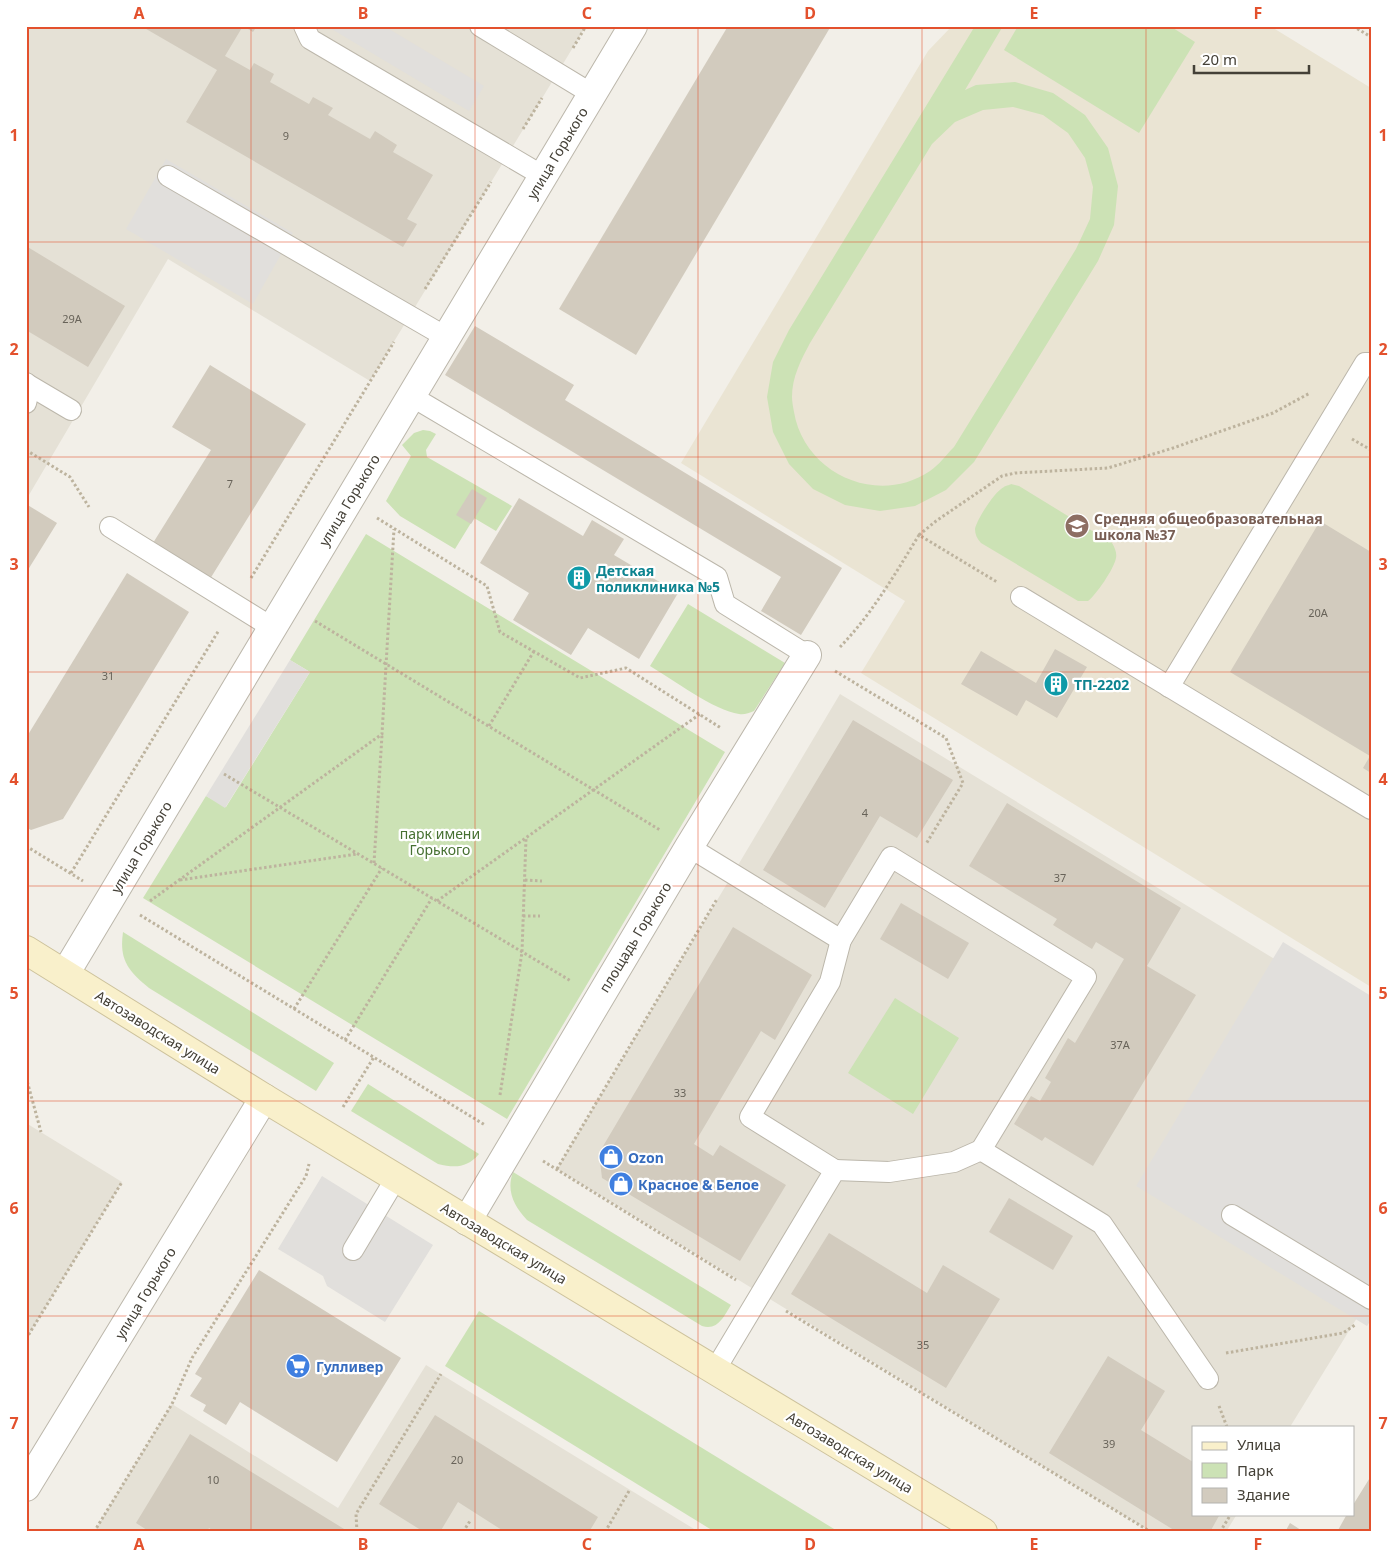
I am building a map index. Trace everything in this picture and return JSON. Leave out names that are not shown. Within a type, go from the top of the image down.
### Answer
[{"type":"street","name":"улица Горького","points":[[65,974],[633,26]]},
{"type":"street","name":"площадь Горького","points":[[467,1221],[504,1136],[599,998],[750,746],[807,655]]},
{"type":"street","name":"Автозаводская улица","points":[[26,950],[326,1136],[983,1532]]},
{"type":"street","name":"улица Горького","points":[[26,1487],[264,1098]]},
{"type":"lane","points":[[304,26],[310,39],[543,176]]},
{"type":"lane","points":[[480,26],[592,94]]},
{"type":"lane","points":[[168,176],[446,337]]},
{"type":"lane","points":[[1169,687],[1365,363],[1371,362]]},
{"type":"lane","points":[[26,390],[71,410]]},
{"type":"lane","points":[[411,396],[717,577],[725,604],[807,655]]},
{"type":"lane","points":[[110,527],[273,628]]},
{"type":"lane","points":[[1021,597],[1371,810]]},
{"type":"lane","points":[[689,847],[841,940]]},
{"type":"lane","points":[[891,857],[1086,978],[981,1150],[954,1162],[889,1172],[835,1170],[750,1117],[830,982],[841,940],[891,857]]},
{"type":"lane","points":[[981,1150],[1102,1224],[1208,1379]]},
{"type":"lane","points":[[715,1370],[835,1170]]},
{"type":"lane","points":[[353,1250],[396,1178]]},
{"type":"lane","points":[[1232,1215],[1371,1299]]},
{"type":"path","points":[[72,874],[586,26]]},
{"type":"path","points":[[1353,26],[1371,37]]},
{"type":"path","points":[[838,650],[858,628],[886,589],[919,535],[936,521],[1002,476],[1015,473],[1108,468],[1173,448],[1273,413],[1315,390]]},
{"type":"path","points":[[26,450],[70,477],[85,504],[110,527]]},
{"type":"path","points":[[349,501],[486,586],[500,632],[580,678],[626,668],[750,746]]},
{"type":"path","points":[[374,864],[394,529]]},
{"type":"path","points":[[919,535],[1021,597]]},
{"type":"path","points":[[287,604],[689,847]]},
{"type":"path","points":[[489,726],[534,651]]},
{"type":"path","points":[[832,669],[946,738],[963,783],[911,869]]},
{"type":"path","points":[[437,901],[700,714]]},
{"type":"path","points":[[145,904],[382,734]]},
{"type":"path","points":[[196,756],[599,998]]},
{"type":"path","points":[[504,1136],[522,952],[526,837]]},
{"type":"path","points":[[26,846],[110,897]]},
{"type":"path","points":[[180,880],[358,854]]},
{"type":"path","points":[[294,1009],[382,868]]},
{"type":"path","points":[[557,1169],[732,874]]},
{"type":"path","points":[[525,880],[542,881]]},
{"type":"path","points":[[345,1040],[432,898]]},
{"type":"path","points":[[141,909],[138,914],[1151,1532]]},
{"type":"path","points":[[523,916],[540,916]]},
{"type":"path","points":[[94,1532],[172,1404],[192,1358],[306,1176],[310,1162],[374,1057]]},
{"type":"path","points":[[26,1077],[41,1132]]},
{"type":"path","points":[[26,1339],[122,1182]]},
{"type":"path","points":[[1194,1358],[1342,1333],[1357,1324]]},
{"type":"path","points":[[358,1532],[356,1514],[441,1374]]},
{"type":"path","points":[[606,1532],[629,1491]]},
{"type":"path","points":[[1220,1532],[1230,1516]]},
{"type":"path","points":[[463,1532],[470,1521]]},
{"type":"shaded area","points":[[26,26],[586,26],[370,381],[168,259],[26,500]]},
{"type":"shaded area","points":[[331,26],[384,26],[484,86],[469,111],[330,28]]},
{"type":"shaded area","name":"Средняя общеобразовательная школа №37","points":[[952,26],[1270,26],[1371,88],[1371,987],[861,673],[905,601],[681,463],[928,51]]},
{"type":"shaded area","points":[[166,159],[293,233],[253,304],[126,229]]},
{"type":"shaded area","points":[[290,660],[310,672],[225,808],[206,796]]},
{"type":"shaded area","points":[[840,694],[1371,1018],[1371,1295],[1291,1426],[1192,1426],[1192,1516],[1236,1516],[1226,1532],[1151,1532],[557,1169]]},
{"type":"shaded area","points":[[1283,942],[1371,996],[1371,1320],[1367,1326],[1136,1186]]},
{"type":"shaded area","points":[[26,1123],[122,1182],[26,1339]]},
{"type":"shaded area","points":[[322,1176],[433,1245],[385,1322],[327,1286],[323,1276],[278,1249]]},
{"type":"shaded area","points":[[426,1365],[699,1532],[94,1532],[172,1404],[338,1508]]},
{"type":"green space","points":[[975,26],[1003,26],[965,90],[976,85],[1015,82],[1053,93],[1085,115],[1108,148],[1118,186],[1114,225],[1098,261],[974,462],[946,490],[915,506],[880,511],[845,505],[813,489],[789,464],[773,432],[767,397],[773,362],[789,330]],"holes":[[[1013,107],[1043,115],[1068,133],[1085,158],[1093,187],[1090,219],[1076,249],[954,447],[939,463],[930,471],[909,481],[888,486],[866,484],[846,478],[827,467],[812,452],[801,434],[794,412],[792,390],[795,376],[810,343],[932,144],[955,122],[983,110]]]},
{"type":"green space","points":[[1018,26],[1170,26],[1195,42],[1139,133],[1004,50]]},
{"type":"green space","points":[[423,430],[436,434],[426,450],[427,457],[512,506],[496,531],[474,518],[455,549],[400,516],[386,501],[411,456],[402,445],[414,433]]},
{"type":"green space","points":[[1011,484],[1019,486],[1112,543],[1116,554],[1115,563],[1088,601],[1078,601],[978,540],[975,529],[983,512],[991,499],[1000,490]]},
{"type":"green space","name":"парк имени Горького","points":[[366,534],[725,752],[507,1119],[143,898],[206,796],[226,807],[310,672],[290,660]]},
{"type":"green space","points":[[688,604],[785,663],[754,711],[746,714],[729,712],[694,694],[650,666]]},
{"type":"green space","points":[[123,932],[334,1063],[316,1091],[149,988],[130,970],[124,958],[122,950]]},
{"type":"green space","points":[[895,998],[959,1038],[913,1114],[848,1073]]},
{"type":"green space","points":[[368,1084],[479,1154],[470,1162],[460,1166],[438,1164],[351,1111]]},
{"type":"green space","points":[[513,1172],[731,1305],[723,1318],[712,1326],[702,1326],[527,1220],[512,1198],[510,1186]]},
{"type":"green space","points":[[479,1311],[839,1532],[715,1532],[445,1366]]},
{"type":"building","points":[[141,26],[243,26],[225,56],[250,70],[254,63],[274,74],[270,82],[309,104],[313,97],[333,108],[328,115],[370,139],[375,131],[397,145],[393,152],[433,175],[407,219],[417,224],[403,247],[186,122],[217,70]]},
{"type":"building","points":[[243,26],[257,26],[253,32]]},
{"type":"building","points":[[728,26],[831,26],[636,355],[559,309]]},
{"type":"building","points":[[26,246],[125,306],[88,367],[26,330]]},
{"type":"building","points":[[475,326],[574,385],[565,400],[842,568],[801,635],[761,611],[781,577],[445,375]]},
{"type":"building","points":[[210,365],[306,424],[210,579],[153,543],[211,450],[172,427]]},
{"type":"building","points":[[472,489],[487,498],[471,524],[456,515]]},
{"type":"building","name":"Детская поликлиника №5","points":[[519,498],[583,536],[592,520],[624,539],[614,555],[678,593],[639,659],[588,628],[571,655],[513,620],[529,593],[480,563]]},
{"type":"building","points":[[26,504],[57,523],[26,573]]},
{"type":"building","points":[[1320,521],[1371,552],[1371,773],[1363,768],[1370,756],[1230,672]]},
{"type":"building","points":[[127,573],[189,612],[63,819],[31,830],[26,827],[26,738]]},
{"type":"building","points":[[1055,649],[1087,667],[1057,718],[1026,700],[1017,716],[961,684],[981,651],[1036,683]]},
{"type":"building","points":[[853,720],[953,780],[917,838],[880,816],[825,908],[763,870]]},
{"type":"building","points":[[1007,803],[1181,908],[1147,966],[1196,995],[1093,1166],[1045,1137],[1042,1141],[1014,1124],[1031,1096],[1040,1101],[1051,1082],[1045,1078],[1068,1038],[1075,1043],[1124,959],[1096,942],[1092,949],[1053,925],[1057,919],[969,866]]},
{"type":"building","points":[[901,903],[969,943],[948,979],[880,939]]},
{"type":"building","points":[[733,927],[812,975],[775,1040],[761,1031],[694,1144],[713,1156],[720,1145],[786,1185],[740,1261],[602,1178],[599,1153]]},
{"type":"building","points":[[1009,1198],[1073,1236],[1053,1270],[989,1232]]},
{"type":"building","points":[[829,1233],[927,1293],[943,1265],[1000,1299],[946,1388],[791,1294]]},
{"type":"building","name":"Гулливер","points":[[259,1270],[401,1358],[337,1462],[240,1402],[226,1425],[203,1411],[206,1405],[190,1396],[202,1378],[195,1374]]},
{"type":"building","points":[[1108,1356],[1165,1391],[1141,1430],[1192,1461],[1192,1516],[1219,1516],[1210,1532],[1177,1532],[1049,1453]]},
{"type":"building","points":[[435,1415],[598,1517],[589,1532],[505,1532],[458,1502],[440,1532],[424,1532],[379,1504]]},
{"type":"building","points":[[190,1434],[349,1532],[215,1532],[209,1528],[207,1532],[150,1532],[136,1523]]},
{"type":"building","points":[[1371,1476],[1371,1532],[1337,1532],[1346,1516],[1354,1516],[1354,1503]]},
{"type":"building","points":[[1290,1523],[1304,1532],[1285,1532]]},
{"type":"place","name":"Средняя общеобразовательная школа №37","points":[[1077,526]]},
{"type":"place","name":"Детская поликлиника №5","points":[[579,578]]},
{"type":"place","name":"ТП-2202","points":[[1056,684]]},
{"type":"place","name":"Ozon","points":[[611,1157]]},
{"type":"place","name":"Красное & Белое","points":[[621,1184]]},
{"type":"place","name":"Гулливер","points":[[298,1366]]}]
